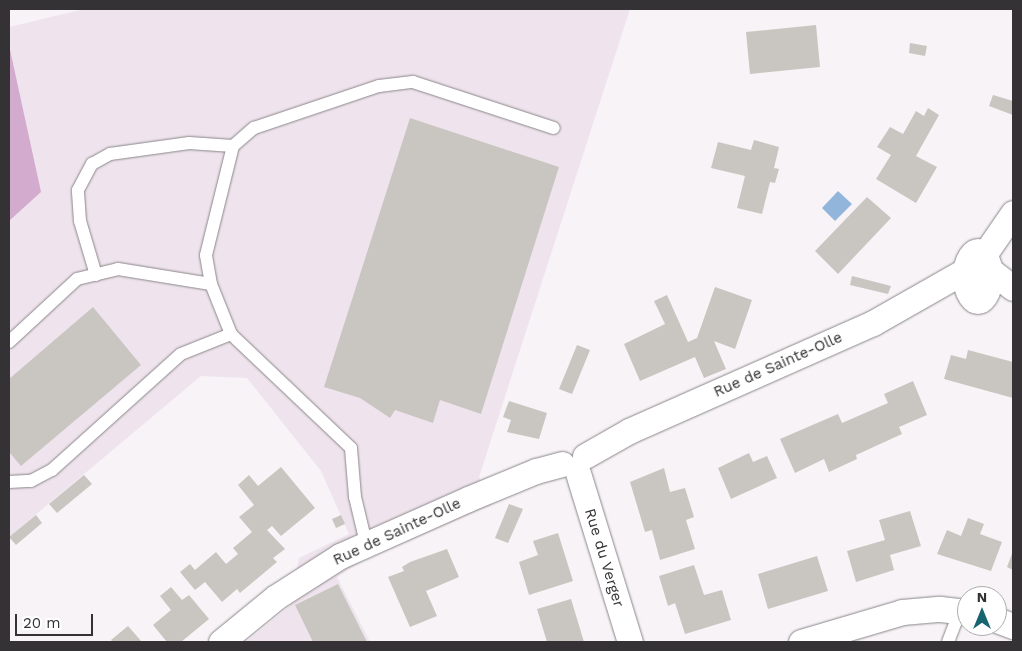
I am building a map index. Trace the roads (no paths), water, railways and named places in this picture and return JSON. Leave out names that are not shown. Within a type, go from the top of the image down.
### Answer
[{"type":"street","name":"Rue de Sainte-Olle","points":[[221,642],[318,569],[366,543],[536,471],[575,464],[629,431],[873,323],[979,264],[1013,213]]},
{"type":"street","points":[[979,264],[1013,288]]},
{"type":"street","name":"Rue du Verger","points":[[575,464],[630,642]]},
{"type":"street","points":[[801,642],[848,635],[902,612],[957,611]]},
{"type":"lane","points":[[366,543],[355,498],[351,448],[231,334],[211,284],[206,255],[233,146],[254,128],[379,86],[413,82],[554,128]]},
{"type":"lane","points":[[96,275],[80,221],[78,190],[92,164],[110,154],[179,144],[233,146]]},
{"type":"lane","points":[[9,342],[78,279],[118,269],[211,284]]},
{"type":"lane","points":[[9,482],[31,482],[52,470],[181,354],[231,334]]},
{"type":"lane","points":[[948,642],[957,623]]},
{"type":"water","points":[[838,191],[852,204],[835,221],[822,208]]}]
